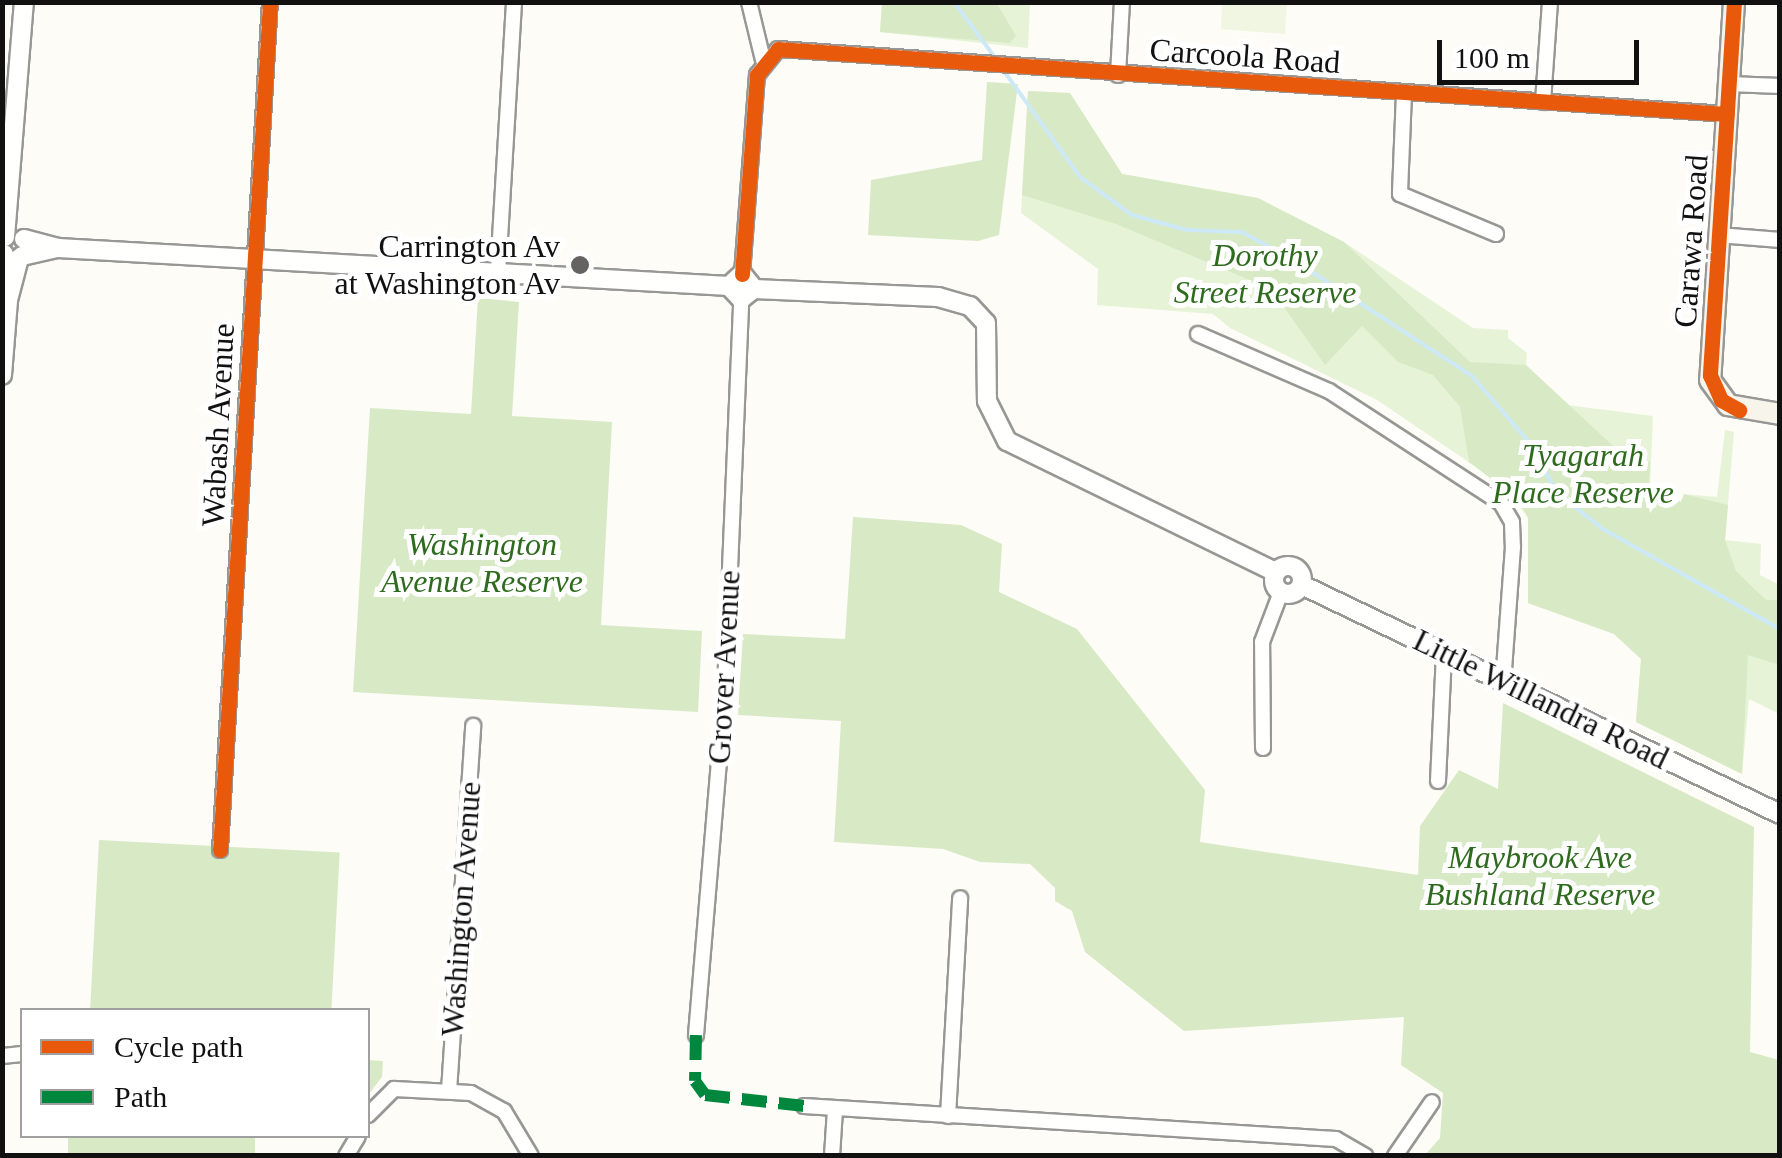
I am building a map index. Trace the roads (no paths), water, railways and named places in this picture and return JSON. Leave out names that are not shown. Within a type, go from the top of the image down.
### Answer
[{"type":"main road","name":"Carawa Road","points":[[1734,2],[1710,380],[1721,400],[1739,410],[1780,414]]},
{"type":"street","points":[[2,375],[13,247],[24,2]]},
{"type":"street","name":"Wabash Avenue","points":[[220,850],[270,2]]},
{"type":"street","points":[[498,272],[514,2]]},
{"type":"street","name":"Grover Avenue","points":[[696,1034],[724,688],[742,287],[757,75],[764,60],[749,2]]},
{"type":"street","points":[[1118,75],[1122,2]]},
{"type":"street","points":[[1543,102],[1550,2]]},
{"type":"street","name":"Carcoola Road","points":[[764,60],[794,48],[1024,70],[1727,114]]},
{"type":"street","points":[[1729,84],[1780,86]]},
{"type":"street","points":[[1404,93],[1400,194],[1496,234]]},
{"type":"street","points":[[1718,235],[1780,240]]},
{"type":"street","points":[[13,247],[958,300],[978,314],[990,342],[987,401],[996,429],[1024,452],[1276,572],[1281,592],[1262,642],[1263,748]]},
{"type":"street","points":[[1198,334],[1329,391],[1500,503],[1512,522],[1513,547],[1503,682]]},
{"type":"street","name":"Little Willandra Road","points":[[1276,572],[1294,566],[1302,585],[1780,814]]},
{"type":"street","points":[[1281,592],[1302,585]]},
{"type":"street","points":[[1438,781],[1444,652]]},
{"type":"street","name":"Washington Avenue","points":[[449,1091],[472,726]]},
{"type":"street","points":[[948,1116],[960,898]]},
{"type":"street","points":[[370,1113],[394,1089],[471,1093],[504,1111],[531,1156]]},
{"type":"street","points":[[1395,1156],[1432,1102]]},
{"type":"street","points":[[804,1106],[1336,1139],[1366,1156]]},
{"type":"street","points":[[832,1156],[835,1108]]},
{"type":"waterway","points":[[954,2],[996,59]]},
{"type":"waterway","points":[[1001,67],[1080,177],[1132,215],[1187,230],[1242,232],[1292,259],[1472,376],[1529,442],[1557,493],[1603,529],[1780,629]]},
{"type":"place","name":"Carrington Av at Washington Av","points":[[580,265]]},
{"type":"park label","name":"Dorothy Street Reserve","points":[[1265,274]]},
{"type":"park label","name":"Tyagarah Place Reserve","points":[[1583,474]]},
{"type":"park label","name":"Washington Avenue Reserve","points":[[482,564]]},
{"type":"park label","name":"Maybrook Ave Bushland Reserve","points":[[1540,876]]}]
